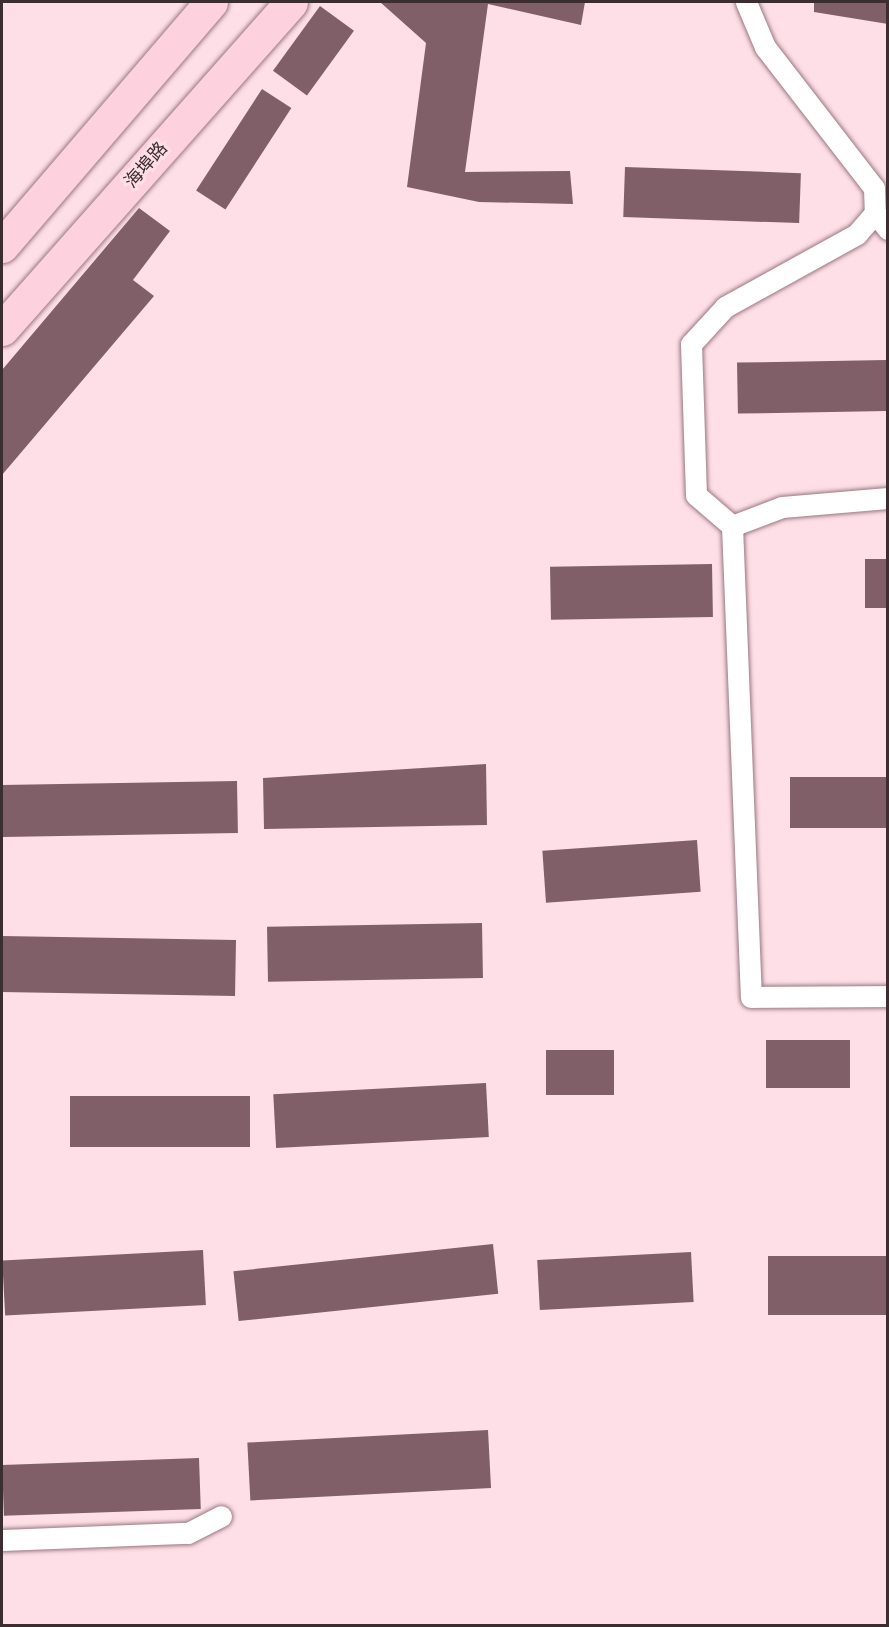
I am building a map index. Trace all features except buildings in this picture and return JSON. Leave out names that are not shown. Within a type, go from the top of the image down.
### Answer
[{"type":"main road","points":[[2,246],[211,2]]},
{"type":"main road","name":"海埠路","points":[[2,329],[291,2]]},
{"type":"street","points":[[753,5],[765,47],[874,188],[882,221],[725,308],[691,344],[696,495],[732,526],[751,997],[888,996]]},
{"type":"street","points":[[732,526],[782,507],[888,498]]},
{"type":"street","points":[[2,1540],[188,1533],[221,1516]]}]
